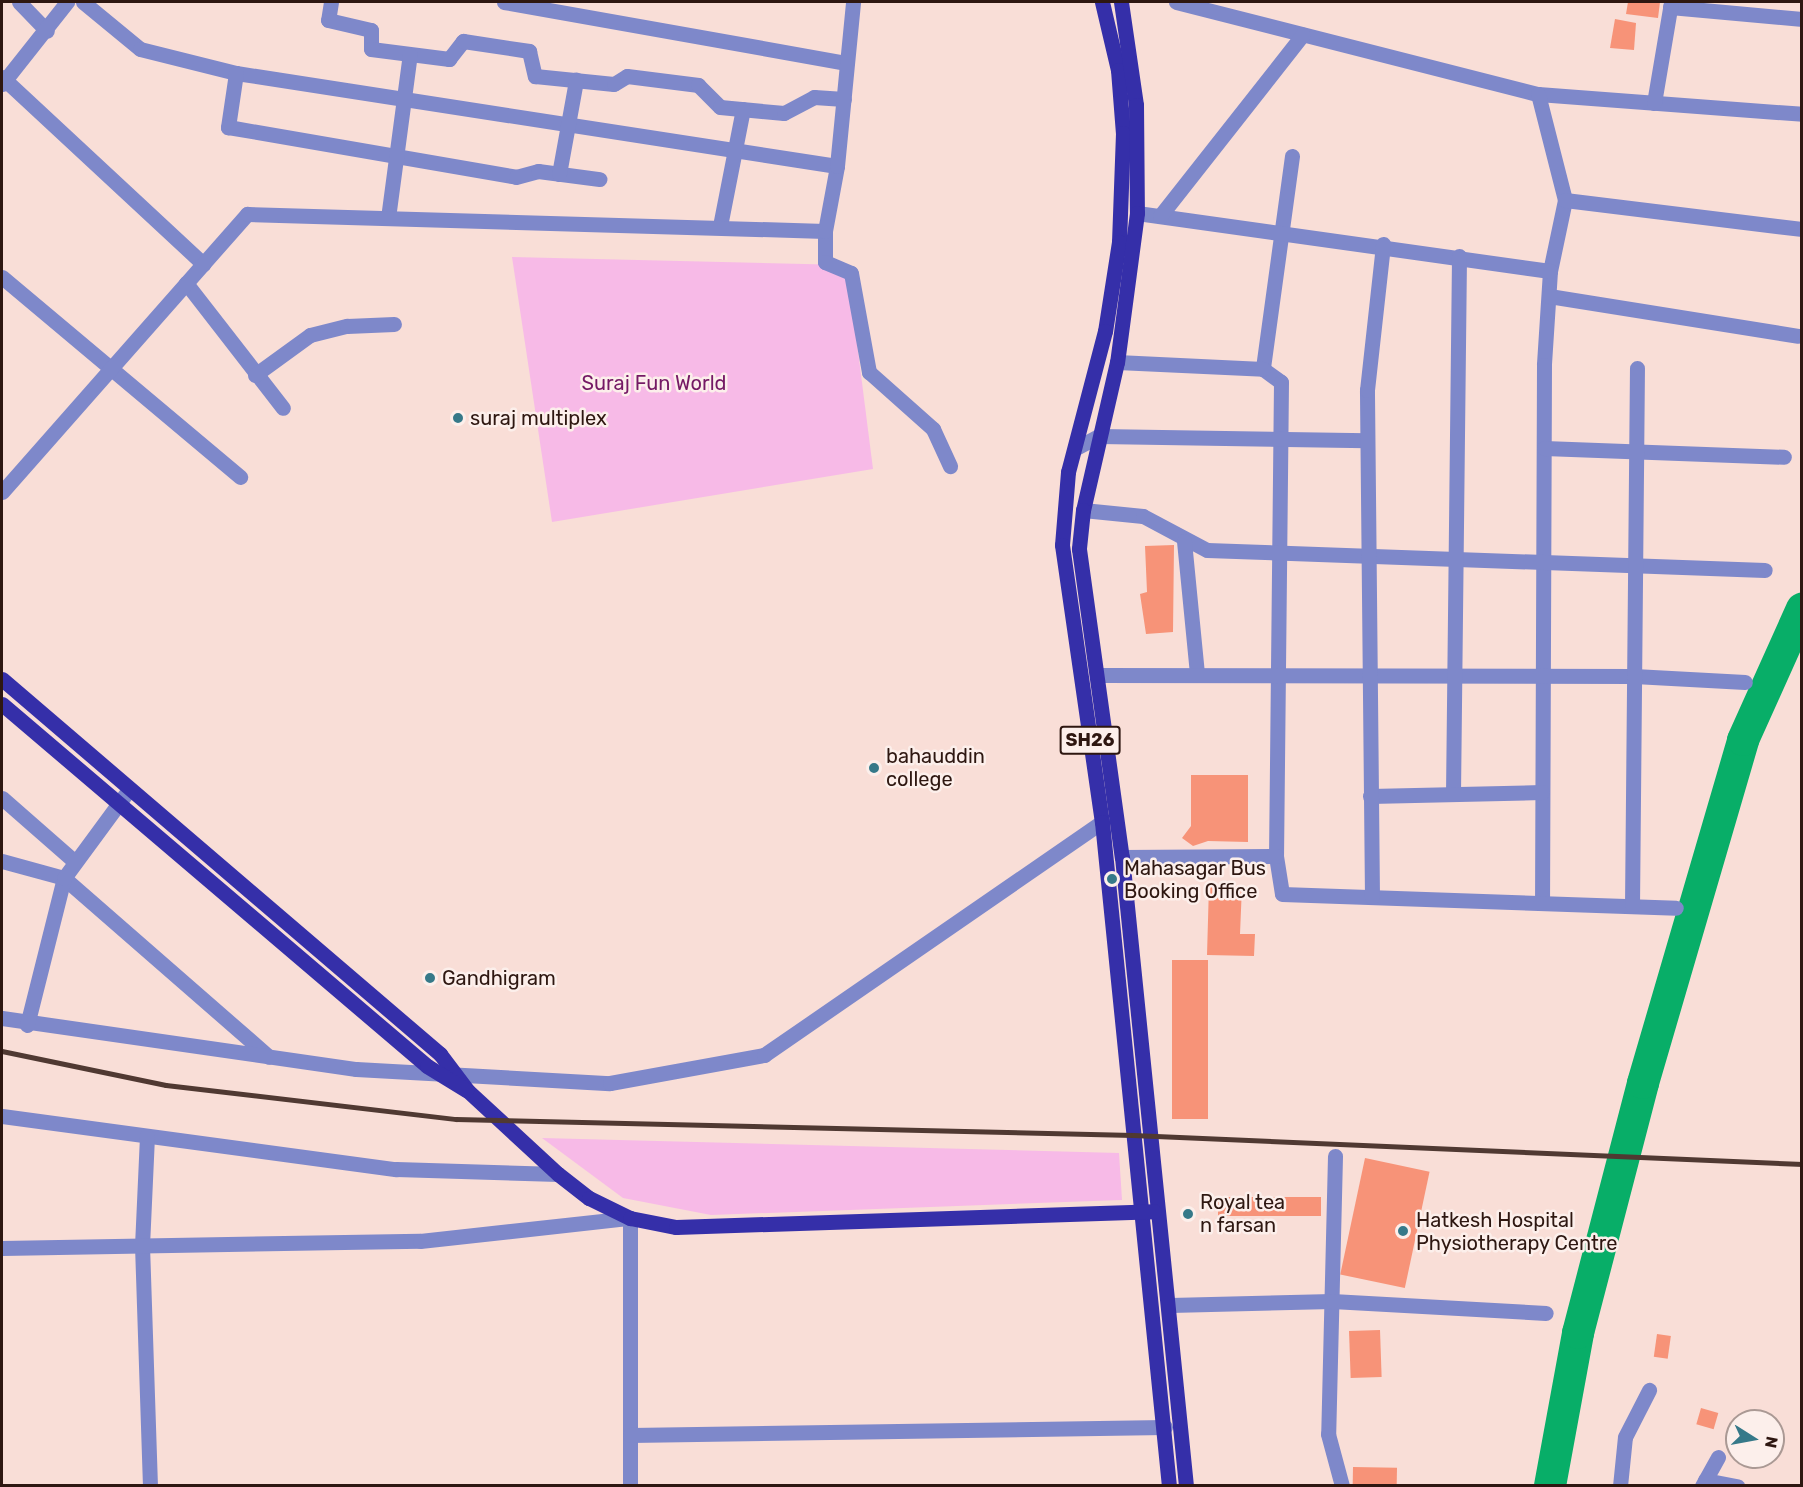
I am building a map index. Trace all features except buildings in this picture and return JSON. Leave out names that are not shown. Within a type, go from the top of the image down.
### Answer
[{"type":"main road","name":"SH26","points":[[1102,2],[1118,70],[1123,133],[1119,242],[1105,331],[1077,447],[1068,472],[1062,545],[1102,822],[1144,1212],[1169,1485]]},
{"type":"main road","name":"SH26","points":[[1121,2],[1136,105],[1137,213],[1117,362],[1083,510],[1079,549],[1122,856],[1161,1210],[1186,1485]]},
{"type":"main road","points":[[2,680],[128,790],[440,1054],[468,1091]]},
{"type":"main road","points":[[2,704],[114,804],[437,1074],[468,1091],[558,1174],[589,1198],[630,1218],[676,1227],[1161,1210]]},
{"type":"street","points":[[19,2],[47,31]]},
{"type":"street","points":[[67,2],[47,31],[3,80],[203,264]]},
{"type":"street","points":[[83,2],[141,49],[236,73],[404,101],[837,166]]},
{"type":"street","points":[[332,2],[328,20],[371,30],[371,50],[449,59],[463,41],[529,51],[535,76],[614,84],[627,76],[698,85],[720,107],[784,113],[814,97],[844,99]]},
{"type":"street","points":[[504,2],[847,63]]},
{"type":"street","points":[[853,2],[837,166],[825,231],[825,262],[851,273],[869,372],[933,429],[950,465]]},
{"type":"street","points":[[1176,2],[1538,94],[1802,114]]},
{"type":"street","points":[[1654,103],[1670,4],[1802,19]]},
{"type":"street","points":[[1160,216],[1303,34]]},
{"type":"street","points":[[388,218],[410,54]]},
{"type":"street","points":[[236,73],[228,127],[516,177],[538,171],[599,179]]},
{"type":"street","points":[[559,174],[576,80]]},
{"type":"street","points":[[1538,94],[1565,200],[1550,271],[1544,448],[1542,903]]},
{"type":"street","points":[[720,226],[743,109]]},
{"type":"street","points":[[1263,369],[1292,156]]},
{"type":"street","points":[[1565,200],[1802,229]]},
{"type":"street","points":[[1137,213],[1383,244],[1550,271]]},
{"type":"street","points":[[5,483],[109,371],[247,214],[720,226],[825,231]]},
{"type":"street","points":[[1372,897],[1366,675],[1367,390],[1383,244]]},
{"type":"street","points":[[1453,794],[1459,256]]},
{"type":"street","points":[[2,277],[109,371],[240,477]]},
{"type":"street","points":[[186,283],[255,375],[283,408]]},
{"type":"street","points":[[1549,296],[1798,336]]},
{"type":"street","points":[[255,375],[310,335],[347,326],[394,324]]},
{"type":"street","points":[[1117,362],[1263,369],[1281,382],[1276,856],[1282,894],[1676,908]]},
{"type":"street","points":[[1632,906],[1637,368]]},
{"type":"street","points":[[1077,447],[1099,436],[1280,442],[1367,440]]},
{"type":"street","points":[[1544,448],[1636,448],[1784,457]]},
{"type":"street","points":[[1083,510],[1143,516],[1165,524],[1184,542],[1207,550],[1765,570]]},
{"type":"street","points":[[1184,542],[1197,674]]},
{"type":"street","points":[[1098,675],[1634,676],[1745,682]]},
{"type":"street","points":[[27,1025],[64,878],[114,804],[128,790]]},
{"type":"street","points":[[1370,796],[1542,792]]},
{"type":"street","points":[[2,798],[75,862]]},
{"type":"street","points":[[2,1018],[27,1025],[269,1058],[459,1077],[610,1083],[764,1055],[1102,822]]},
{"type":"street","points":[[1122,856],[1276,856]]},
{"type":"street","points":[[2,861],[64,878],[269,1058]]},
{"type":"street","points":[[2,1116],[396,1169],[558,1174]]},
{"type":"street","points":[[145,1484],[142,1245],[147,1136]]},
{"type":"street","points":[[1335,1156],[1328,1434],[1342,1485]]},
{"type":"street","points":[[2,1248],[420,1240],[630,1218],[630,1485]]},
{"type":"street","points":[[1170,1305],[1332,1301],[1546,1313]]},
{"type":"street","points":[[1620,1485],[1627,1430],[1649,1390]]},
{"type":"street","points":[[630,1435],[1165,1427]]},
{"type":"street","points":[[1718,1457],[1703,1483],[1737,1485]]},
{"type":"green space","name":"Suraj Fun World","points":[[512,257],[847,265],[873,469],[552,522]]},
{"type":"green space","points":[[542,1138],[1119,1153],[1122,1200],[711,1215],[623,1198]]},
{"type":"waterway","points":[[1550,1486],[1578,1333],[1643,1083],[1743,740],[1802,609]]},
{"type":"railway","points":[[2,1051],[166,1085],[456,1119],[1133,1135],[1802,1164]]},
{"type":"place","name":"suraj multiplex","points":[[458,418]]},
{"type":"place","name":"bahauddin college","points":[[874,768]]},
{"type":"place","name":"Mahasagar Bus Booking Office","points":[[1112,879]]},
{"type":"place","name":"Gandhigram","points":[[430,978]]},
{"type":"place","name":"Royal tea n farsan","points":[[1188,1214]]},
{"type":"place","name":"Hatkesh Hospital Physiotherapy Centre","points":[[1403,1231]]}]
